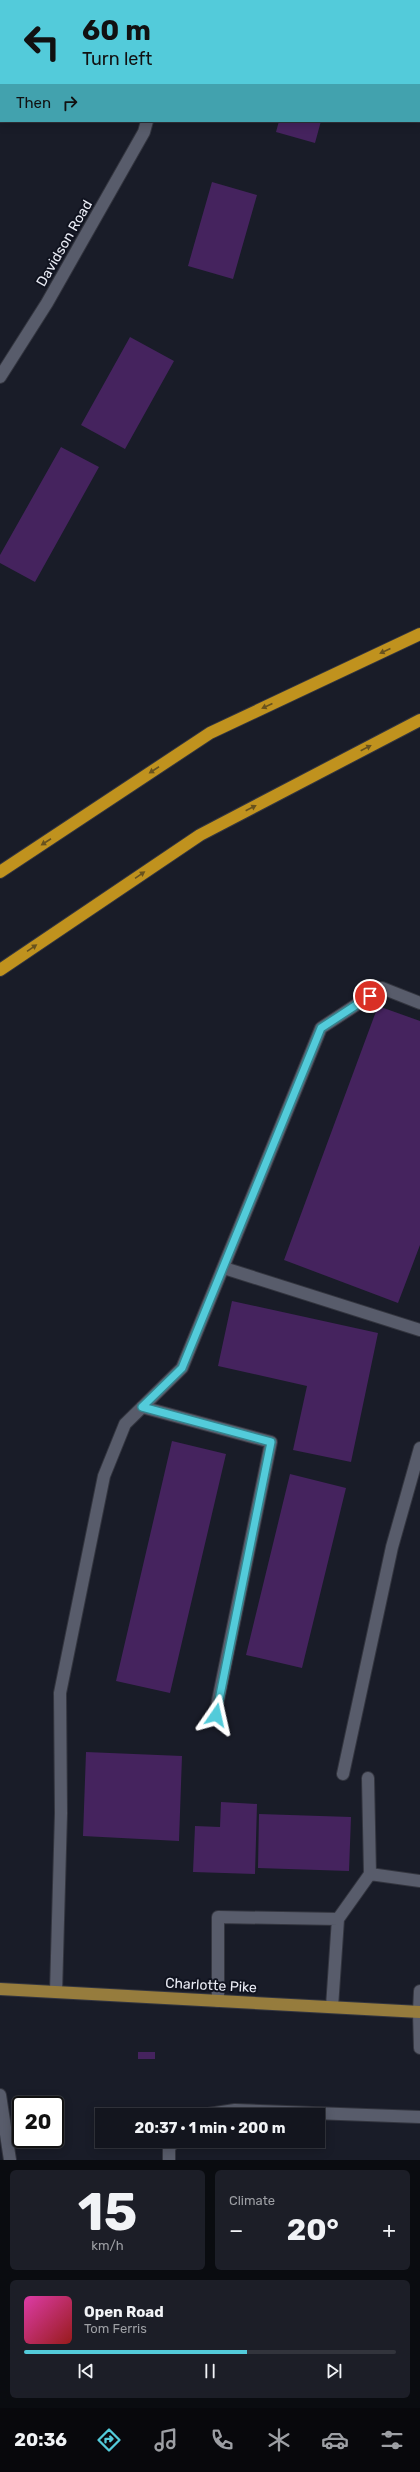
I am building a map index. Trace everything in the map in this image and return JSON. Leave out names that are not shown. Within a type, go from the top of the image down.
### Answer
[{"type":"highway","points":[[0,872],[210,733],[420,634]]},
{"type":"highway","points":[[0,970],[200,835],[420,720]]},
{"type":"main road","name":"Charlotte Pike","points":[[0,1989],[419,2012]]},
{"type":"street","name":"Davidson Road","points":[[0,377],[47,303],[144,132],[147,122]]},
{"type":"street","points":[[56,1992],[61,1812],[60,1694],[104,1476],[125,1424],[182,1368],[321,1028],[382,988],[420,1003]]},
{"type":"street","points":[[224,1268],[420,1330]]},
{"type":"street","points":[[142,1407],[271,1442],[216,1715]]},
{"type":"street","points":[[343,1774],[392,1547],[414,1489],[420,1448]]},
{"type":"street","points":[[332,2007],[338,1919],[370,1874],[368,1778]]},
{"type":"street","points":[[370,1874],[420,1881]]},
{"type":"street","points":[[218,2001],[218,1917],[338,1919]]},
{"type":"street","points":[[420,1991],[420,2048]]},
{"type":"street","points":[[0,2095],[10,2160]]},
{"type":"street","points":[[325,2113],[420,2117]]},
{"type":"street","points":[[169,2160],[170,2148]]},
{"type":"building","points":[[279,122],[321,122],[315,143],[276,132]]},
{"type":"building","points":[[212,182],[257,195],[233,279],[188,266]]},
{"type":"building","points":[[130,337],[174,361],[125,449],[81,425]]},
{"type":"building","points":[[61,447],[99,467],[35,582],[0,563],[0,555]]},
{"type":"building","points":[[378,1006],[420,1021],[420,1245],[398,1303],[284,1260]]},
{"type":"building","points":[[232,1301],[378,1333],[351,1462],[293,1450],[307,1386],[218,1366]]},
{"type":"building","points":[[172,1441],[226,1454],[170,1693],[116,1681]]},
{"type":"building","points":[[290,1474],[346,1488],[302,1668],[246,1655]]},
{"type":"building","points":[[86,1752],[182,1756],[179,1841],[83,1836]]},
{"type":"building","points":[[221,1802],[257,1804],[255,1874],[193,1872],[195,1826],[220,1827]]},
{"type":"building","points":[[259,1814],[351,1817],[349,1871],[258,1868]]},
{"type":"building","points":[[138,2052],[155,2052],[155,2059],[138,2059]]},
{"type":"route","points":[[216,1715],[271,1442],[142,1407],[182,1368],[321,1028],[370,996]]}]
